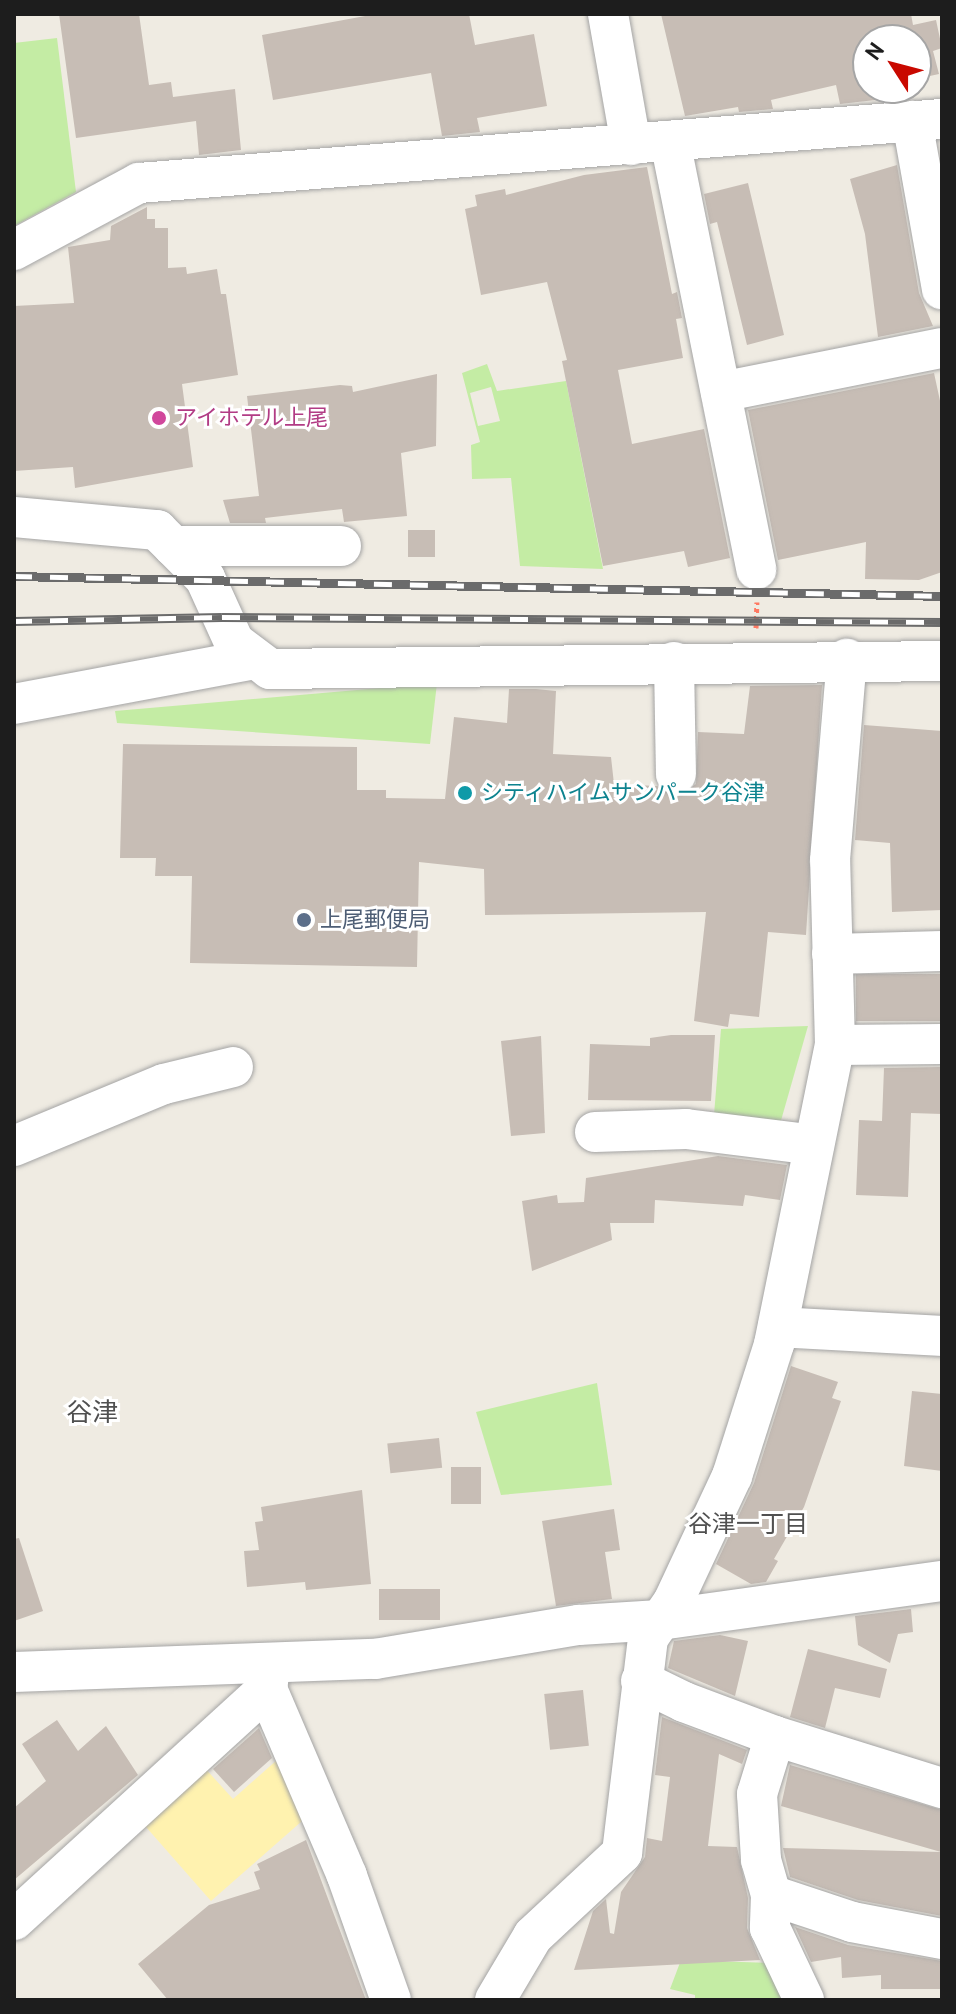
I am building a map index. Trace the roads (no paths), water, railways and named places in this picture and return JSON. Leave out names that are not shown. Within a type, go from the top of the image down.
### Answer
[{"type":"street","points":[[608,14],[631,145]]},
{"type":"street","points":[[14,250],[139,183],[927,120],[942,289]]},
{"type":"street","points":[[670,141],[756,569]]},
{"type":"street","points":[[721,392],[942,348]]},
{"type":"street","points":[[14,517],[157,530],[205,578],[234,642],[270,669],[847,659],[942,661]]},
{"type":"street","points":[[173,546],[341,546]]},
{"type":"street","points":[[14,704],[255,659]]},
{"type":"street","points":[[495,2000],[533,1936],[622,1853],[648,1638],[732,1476],[778,1327],[835,1045],[830,860],[847,659]]},
{"type":"street","points":[[674,662],[676,774]]},
{"type":"street","points":[[832,954],[942,951]]},
{"type":"street","points":[[835,1045],[942,1044]]},
{"type":"street","points":[[14,1146],[164,1084],[233,1067]]},
{"type":"street","points":[[595,1132],[686,1129],[814,1145]]},
{"type":"street","points":[[778,1327],[942,1336]]},
{"type":"street","points":[[14,1672],[268,1678],[579,1625],[660,1620],[942,1581]]},
{"type":"street","points":[[14,1920],[268,1678]]},
{"type":"street","points":[[268,1678],[347,1876],[391,2000]]},
{"type":"street","points":[[641,1681],[775,1736],[942,1788]]},
{"type":"street","points":[[775,1736],[757,1794],[761,1860],[771,1895],[770,1928],[804,2000]]},
{"type":"street","points":[[771,1895],[852,1922],[942,1939]]},
{"type":"railway","points":[[14,576],[942,596]]},
{"type":"railway","points":[[14,621],[222,617],[942,622]]},
{"type":"place","name":"アイホテル上尾","points":[[159,418]]},
{"type":"place","name":"シティハイムサンパーク谷津","points":[[465,793]]},
{"type":"place","name":"上尾郵便局","points":[[304,920]]},
{"type":"district","name":"谷津","points":[[92,1412]]},
{"type":"district","name":"谷津一丁目","points":[[748,1524]]}]
